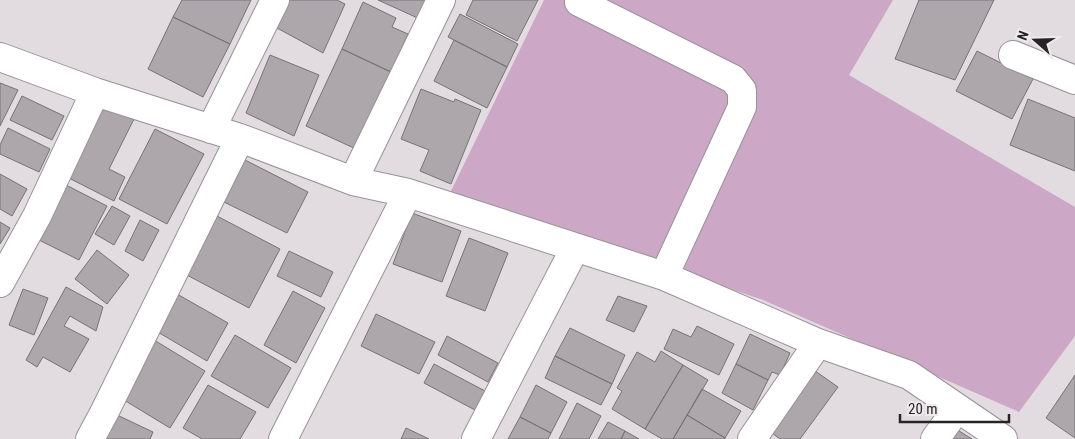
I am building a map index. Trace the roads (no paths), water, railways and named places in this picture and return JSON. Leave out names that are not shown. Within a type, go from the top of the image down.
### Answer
[{"type":"street","points":[[210,129],[276,0]]},
{"type":"street","points":[[353,182],[441,0]]},
{"type":"street","points":[[579,2],[733,80],[742,90],[742,107],[664,276]]},
{"type":"street","points":[[1013,55],[1075,80]]},
{"type":"street","points":[[0,57],[95,92],[240,138],[353,182],[408,193],[664,276],[818,343],[910,375],[1003,439]]},
{"type":"street","points":[[0,283],[37,216],[95,92]]},
{"type":"street","points":[[90,439],[240,138]]},
{"type":"street","points":[[283,439],[408,193]]},
{"type":"street","points":[[476,439],[575,248]]},
{"type":"street","points":[[752,439],[818,343]]},
{"type":"street","points":[[935,439],[957,408]]}]
